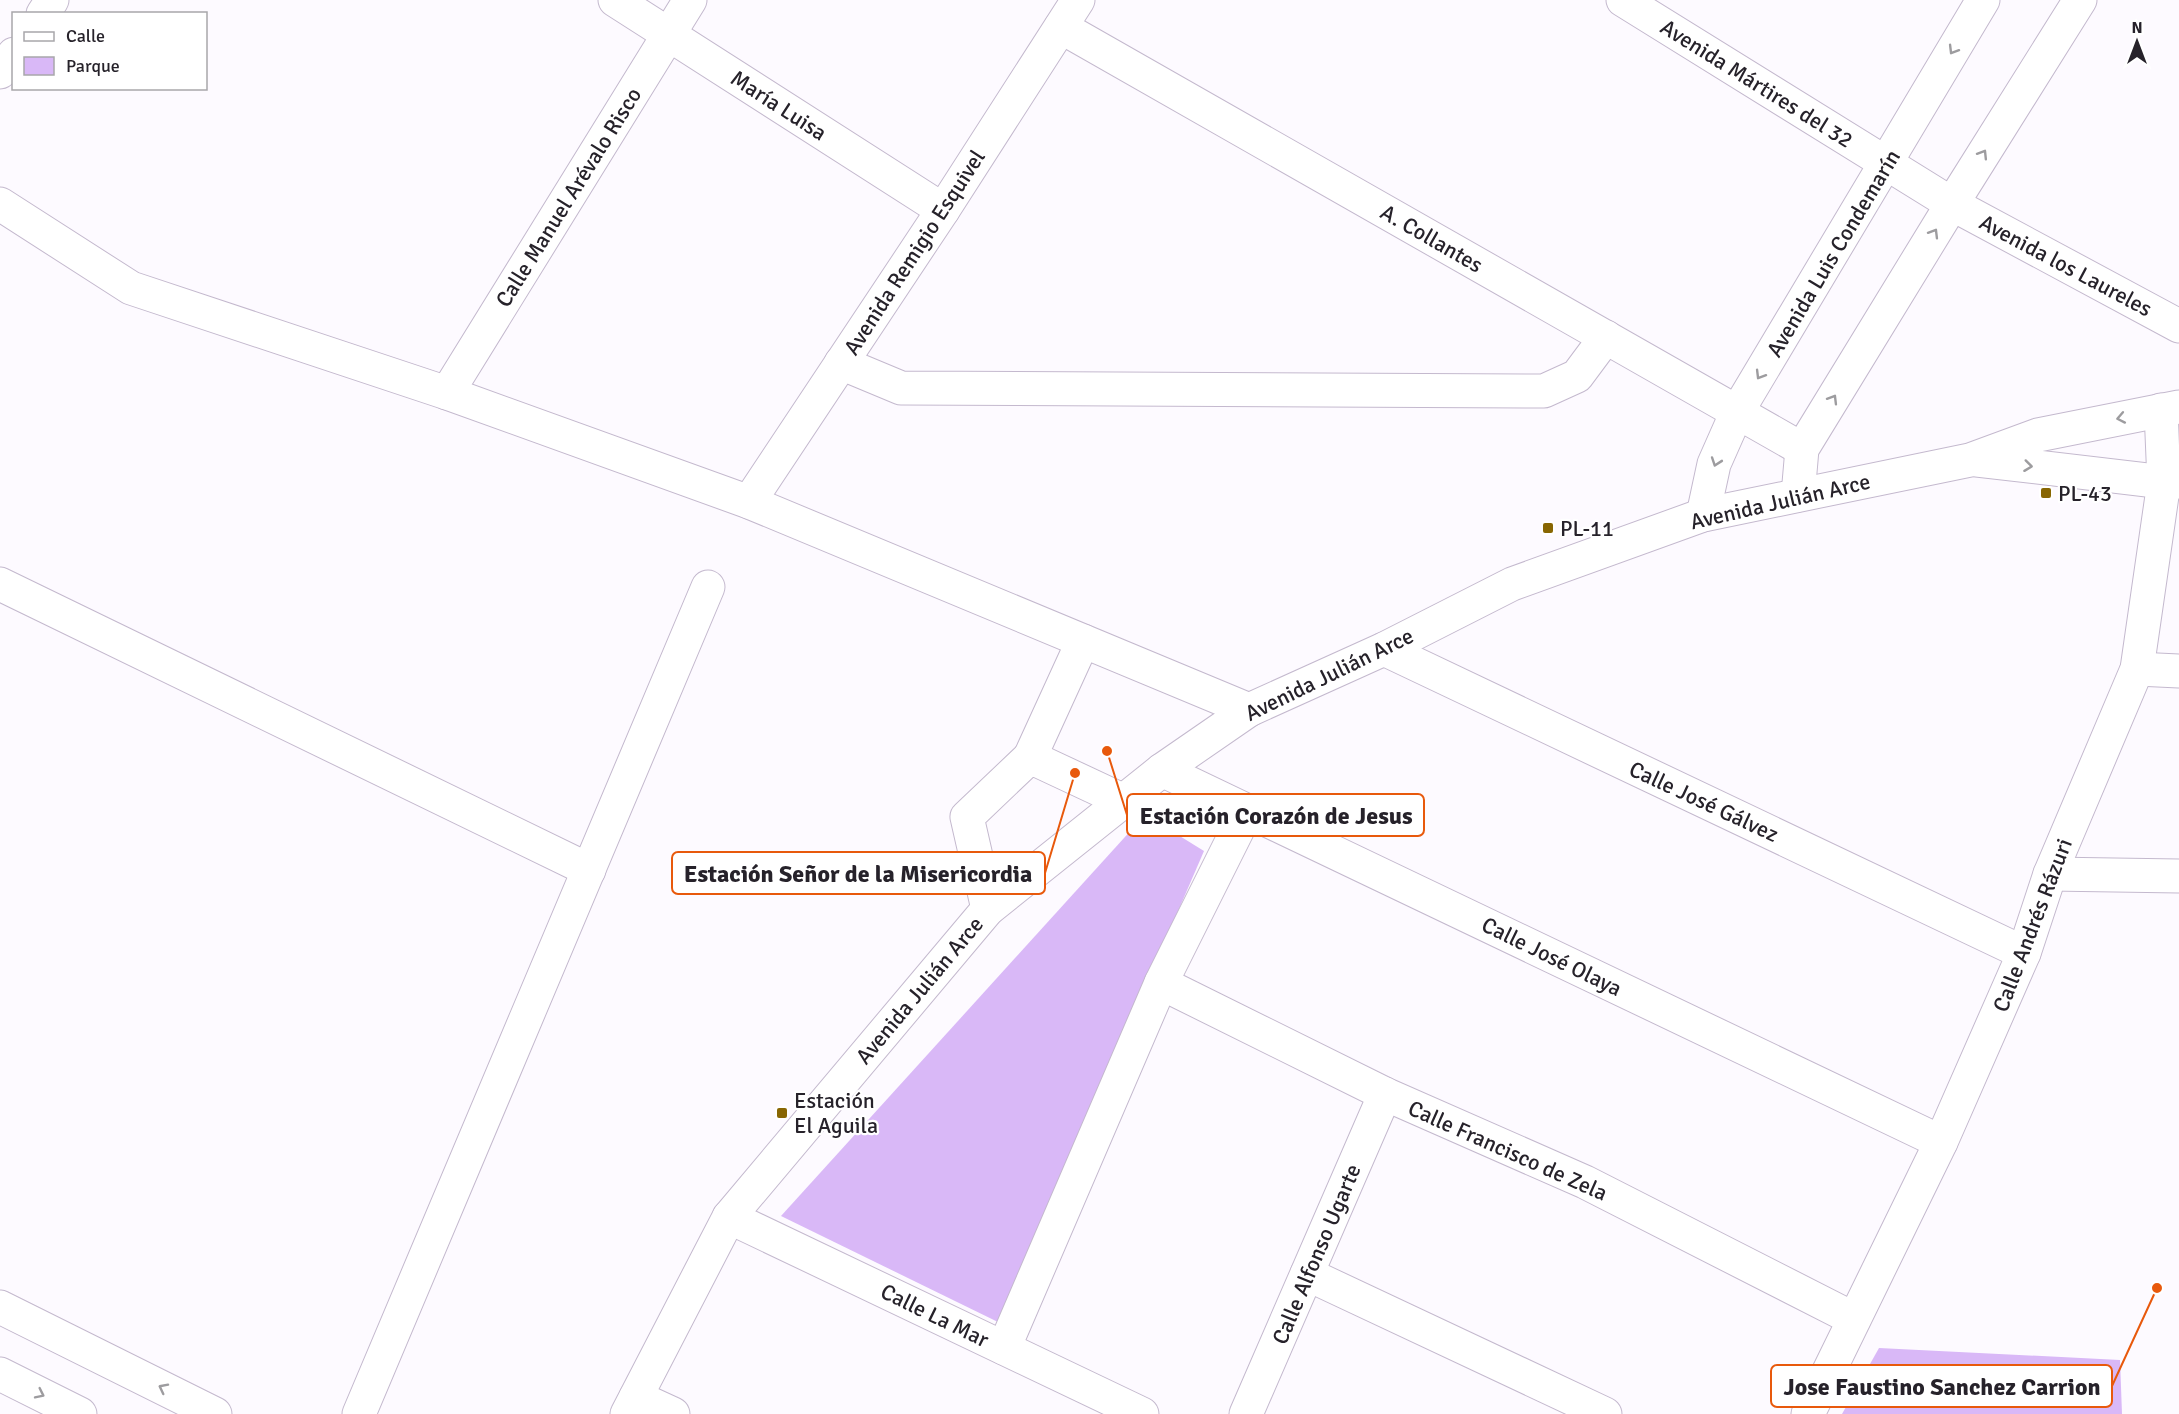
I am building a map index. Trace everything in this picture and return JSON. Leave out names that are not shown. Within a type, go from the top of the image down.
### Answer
[{"type":"street","name":"María Luisa","points":[[615,0],[943,210]]},
{"type":"street","name":"Calle Manuel Arévalo Risco","points":[[447,393],[690,0]]},
{"type":"street","name":"Avenida Mártires del 32","points":[[1623,0],[1952,204]]},
{"type":"street","name":"Avenida Luis Condemarín","points":[[1703,515],[1714,464],[1737,412],[1983,0]]},
{"type":"street","points":[[1798,495],[1802,449],[2080,0]]},
{"type":"street","name":"Avenida Remigio Esquivel","points":[[749,502],[943,210],[1069,13]]},
{"type":"street","name":"A. Collantes","points":[[1069,13],[1605,337],[1802,449]]},
{"type":"street","points":[[0,72],[12,57]]},
{"type":"street","points":[[0,204],[131,288],[447,393],[749,502],[1249,710]]},
{"type":"street","name":"Avenida los Laureles","points":[[1952,204],[2179,327]]},
{"type":"street","points":[[841,363],[901,388],[1544,391],[1576,376],[1605,337]]},
{"type":"street","name":"Avenida Julián Arce","points":[[632,1406],[729,1217],[988,909],[1162,770],[1249,710],[1384,649],[1512,584],[1703,515],[1970,460],[2038,435],[2170,408]]},
{"type":"street","name":"Calle Andrés Rázuri","points":[[1809,1414],[1941,1142],[2024,953],[2050,874],[2137,669],[2172,482],[2170,408]]},
{"type":"street","name":"Avenida Julián Arce","points":[[1970,460],[2172,482]]},
{"type":"street","points":[[0,584],[589,870]]},
{"type":"street","points":[[359,1414],[708,587]]},
{"type":"street","points":[[988,909],[967,817],[1030,757],[1083,641]]},
{"type":"street","name":"Calle José Gálvez","points":[[1384,649],[2024,953]]},
{"type":"street","points":[[2137,669],[2179,671]]},
{"type":"street","points":[[1030,757],[1124,801]]},
{"type":"street","name":"Calle José Olaya","points":[[1162,770],[1941,1142]]},
{"type":"street","points":[[1004,1348],[1161,983],[1247,811]]},
{"type":"street","points":[[2050,874],[2179,876]]},
{"type":"street","name":"Calle Francisco de Zela","points":[[1161,983],[1385,1094],[1585,1182],[1854,1319]]},
{"type":"street","name":"Calle Alfonso Ugarte","points":[[1246,1414],[1385,1094]]},
{"type":"street","name":"Calle La Mar","points":[[729,1217],[1142,1414]]},
{"type":"street","points":[[1307,1274],[1605,1414]]},
{"type":"street","points":[[0,1307],[215,1414]]},
{"type":"street","points":[[0,1374],[80,1414]]},
{"type":"street","points":[[632,1406],[673,1414]]},
{"type":"green space","points":[[1157,822],[1204,851],[1000,1323],[781,1216],[1134,827]]},
{"type":"green space","points":[[1879,1348],[2120,1360],[2122,1414],[1842,1414]]},
{"type":"place","name":"PL-43","points":[[2046,493]]},
{"type":"place","name":"PL-11","points":[[1548,528]]},
{"type":"place","name":"Estación Corazón de Jesus","points":[[1107,751]]},
{"type":"place","name":"Estación Señor de la Misericordia","points":[[1075,773]]},
{"type":"place","name":"Estación El Aguila","points":[[782,1113]]},
{"type":"place","name":"Jose Faustino Sanchez Carrion","points":[[2157,1288]]}]
